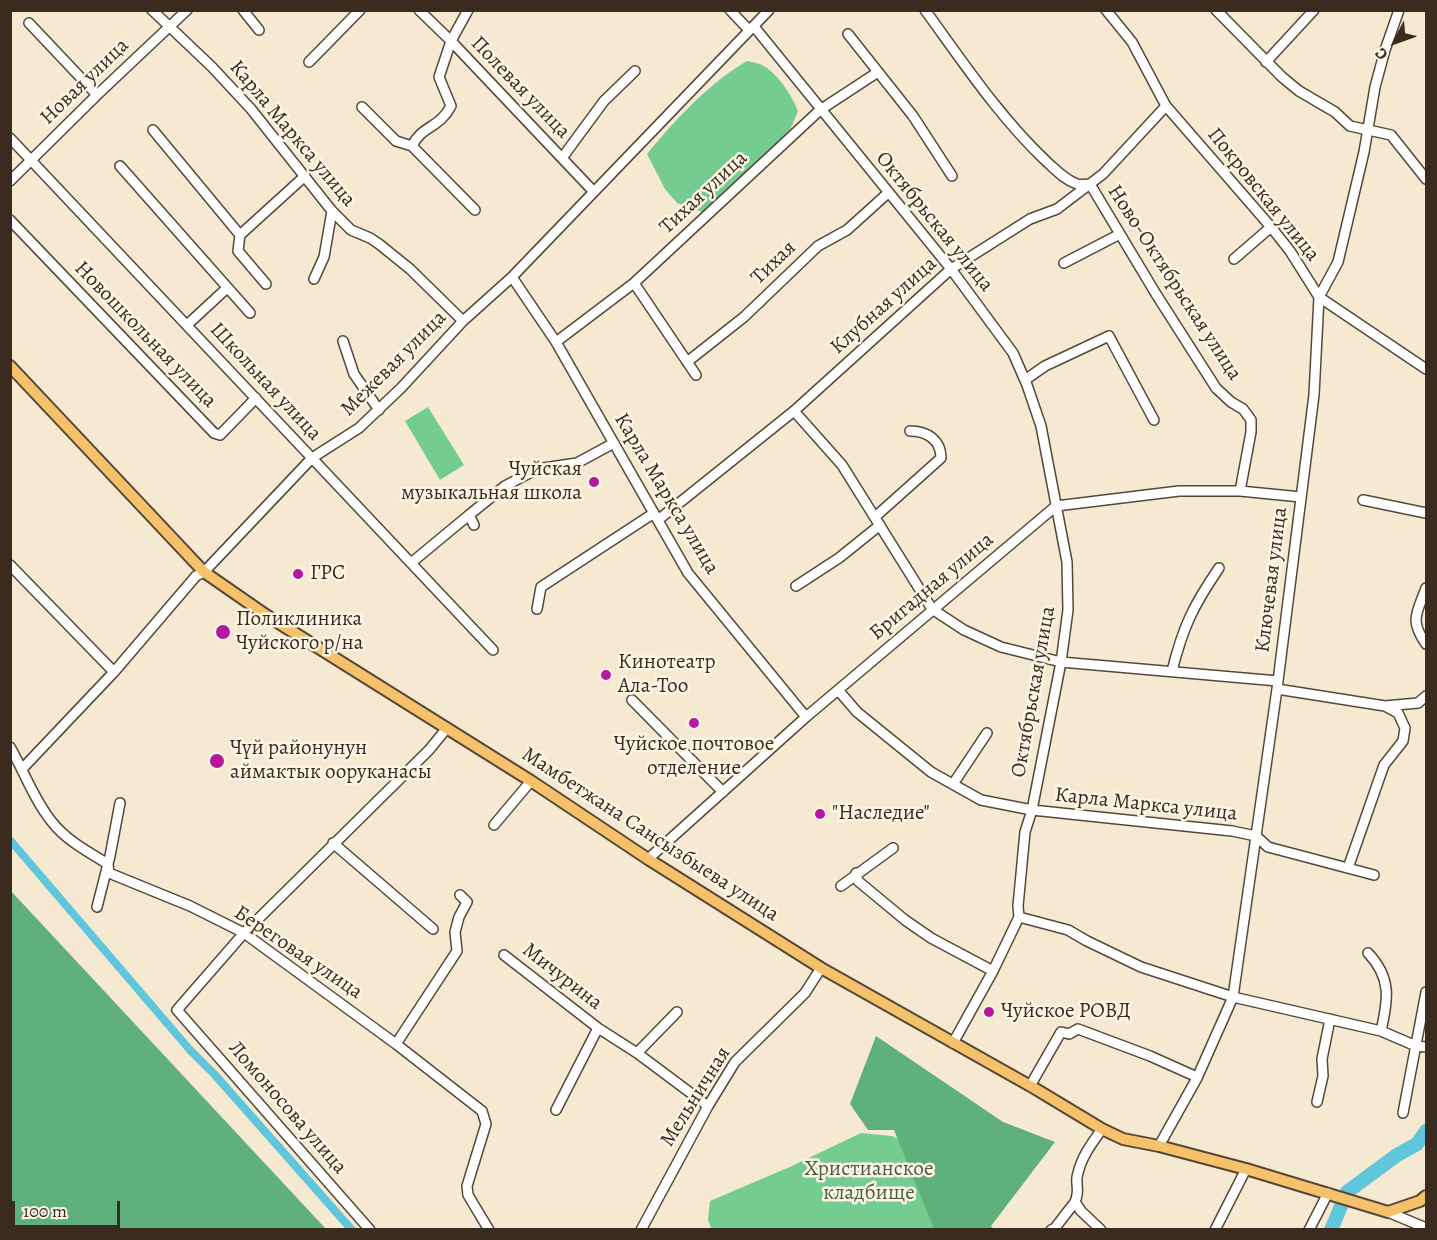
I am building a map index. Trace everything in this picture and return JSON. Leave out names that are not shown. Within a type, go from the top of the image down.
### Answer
[{"type":"main road","name":"Мамбетжана Сансызбыева улица","points":[[10,366],[204,572],[266,615],[821,968],[1102,1129],[1124,1139],[1246,1169],[1388,1212]]},
{"type":"main road","points":[[1388,1212],[1420,1201],[1426,1196]]},
{"type":"street","name":"Карла Маркса улица","points":[[152,10],[212,66],[251,110],[332,211],[351,230],[380,244],[410,269],[463,321]]},
{"type":"street","name":"Новая улица","points":[[10,181],[187,10]]},
{"type":"street","points":[[243,10],[259,30]]},
{"type":"street","points":[[309,62],[360,10]]},
{"type":"street","name":"Полевая улица","points":[[418,10],[451,41],[594,192]]},
{"type":"street","points":[[412,146],[418,135],[441,122],[451,106],[440,77],[451,41],[468,10]]},
{"type":"street","name":"Октябрьская улица","points":[[730,10],[747,28],[756,29],[951,269],[1013,353],[1041,426],[1067,562],[1068,610],[1061,662],[1032,810],[1025,832],[1019,917],[993,971],[953,1043]]},
{"type":"street","name":"Межевая улица","points":[[22,769],[114,672],[196,576],[204,572],[312,458],[359,428],[379,410],[463,321],[512,277],[769,10]]},
{"type":"street","name":"Ново-Октябрьская улица","points":[[925,10],[1013,127],[1063,177],[1078,185],[1090,184],[1216,388],[1231,402],[1243,409],[1251,420],[1251,432],[1240,491]]},
{"type":"street","name":"Покровская улица","points":[[1106,10],[1132,42],[1166,106],[1271,227],[1290,251],[1319,297],[1426,369]]},
{"type":"street","points":[[1216,10],[1266,62],[1299,91],[1335,112],[1350,126],[1391,135],[1426,179]]},
{"type":"street","points":[[1266,62],[1314,10]]},
{"type":"street","name":"Ключевая улица","points":[[1159,1146],[1197,1077],[1233,997],[1277,685],[1314,395],[1319,297],[1338,262],[1364,152],[1374,87],[1399,10]]},
{"type":"street","points":[[29,23],[97,95]]},
{"type":"street","points":[[848,34],[913,116],[952,176]]},
{"type":"street","points":[[562,158],[604,101],[635,70]]},
{"type":"street","name":"Тихая улица","points":[[556,342],[634,283],[820,110],[878,72]]},
{"type":"street","name":"Клубная улица","points":[[537,609],[541,587],[656,516],[794,411],[951,269],[1030,219],[1057,209],[1090,184],[1126,151],[1166,106]]},
{"type":"street","points":[[362,107],[396,141],[412,146],[475,210]]},
{"type":"street","points":[[153,130],[240,235]]},
{"type":"street","name":"Школьная улица","points":[[10,138],[493,650]]},
{"type":"street","name":"Школьная улица","points":[[120,166],[250,314]]},
{"type":"street","points":[[266,284],[238,251],[240,235],[305,176]]},
{"type":"street","name":"Тихая","points":[[687,362],[744,317],[818,246],[847,230],[888,193]]},
{"type":"street","points":[[314,279],[324,257],[332,211]]},
{"type":"street","name":"Новошкольная улица","points":[[10,220],[214,433],[220,435],[256,398]]},
{"type":"street","points":[[1234,259],[1271,227]]},
{"type":"street","points":[[1064,263],[1120,234]]},
{"type":"street","name":"Карла Маркса улица","points":[[512,277],[556,342],[688,573],[806,717]]},
{"type":"street","points":[[634,283],[696,375]]},
{"type":"street","points":[[187,325],[227,288]]},
{"type":"street","points":[[1025,380],[1045,366],[1109,336],[1154,420]]},
{"type":"street","points":[[344,340],[354,374],[379,410]]},
{"type":"street","points":[[1418,362],[1426,353]]},
{"type":"street","points":[[794,411],[842,465],[932,609],[964,630],[1001,647],[1061,662],[1172,671],[1277,685],[1389,706],[1418,703],[1426,696]]},
{"type":"street","points":[[796,586],[839,558],[941,458],[941,451],[933,438],[924,431],[910,431]]},
{"type":"street","points":[[411,563],[505,486],[537,469],[577,463],[614,444]]},
{"type":"street","points":[[1056,506],[1179,491],[1240,491],[1301,497]]},
{"type":"street","points":[[1363,500],[1426,513]]},
{"type":"street","name":"Бригадная улица","points":[[648,859],[806,717],[1056,506]]},
{"type":"street","points":[[468,515],[474,525]]},
{"type":"street","points":[[10,565],[114,672]]},
{"type":"street","points":[[1172,671],[1180,636],[1191,612],[1219,568]]},
{"type":"street","points":[[1426,588],[1415,615],[1416,625],[1426,644]]},
{"type":"street","name":"Карла Маркса улица","points":[[838,690],[857,712],[931,772],[981,801],[1032,810],[1232,831],[1256,836],[1268,847],[1374,875]]},
{"type":"street","points":[[632,700],[723,792]]},
{"type":"street","points":[[1348,868],[1384,765],[1403,741],[1405,728],[1398,713],[1389,706]]},
{"type":"street","points":[[244,933],[429,750],[447,728]]},
{"type":"street","points":[[953,784],[987,733]]},
{"type":"street","name":"Береговая улица","points":[[10,747],[51,821],[65,836],[108,864],[110,873],[190,906],[244,933],[396,1044],[482,1112],[486,1124],[467,1186],[468,1195],[489,1230]]},
{"type":"street","points":[[494,825],[531,782]]},
{"type":"street","points":[[97,907],[120,803]]},
{"type":"street","points":[[333,843],[433,929]]},
{"type":"street","points":[[841,886],[892,848]]},
{"type":"street","points":[[856,873],[858,881],[905,920],[931,938],[993,971]]},
{"type":"street","points":[[396,1044],[457,951],[455,932],[459,917],[467,902],[460,895]]},
{"type":"street","points":[[1019,917],[1068,930],[1141,967],[1233,997],[1381,1031],[1416,1046],[1426,1047]]},
{"type":"street","name":"Ломоносова улица","points":[[244,933],[177,1010],[370,1230]]},
{"type":"street","points":[[1368,953],[1386,981],[1386,1010],[1381,1031]]},
{"type":"street","name":"Мичурина","points":[[504,955],[598,1028],[637,1053],[708,1106]]},
{"type":"street","name":"Мельничная","points":[[641,1230],[708,1106],[735,1062],[805,993],[821,968]]},
{"type":"street","points":[[1403,1113],[1426,992]]},
{"type":"street","points":[[637,1053],[677,1012]]},
{"type":"street","points":[[1317,1102],[1323,1076],[1322,1059],[1330,1019]]},
{"type":"street","name":"Мичурина","points":[[556,1110],[598,1028]]},
{"type":"street","points":[[1030,1086],[1061,1032],[1069,1034],[1078,1029],[1150,1056],[1197,1077]]},
{"type":"street","points":[[1051,1230],[1075,1202],[1079,1193],[1077,1176],[1087,1150],[1102,1129]]},
{"type":"street","points":[[1215,1230],[1246,1169]]},
{"type":"street","points":[[1309,1230],[1332,1194]]},
{"type":"street","points":[[1075,1202],[1080,1211],[1101,1230]]},
{"type":"street","points":[[1388,1212],[1426,1228]]},
{"type":"green space","points":[[747,61],[760,64],[768,69],[792,98],[798,111],[791,128],[705,213],[677,203],[665,189],[647,154],[693,103],[719,80]]},
{"type":"green space","points":[[428,407],[464,465],[440,480],[405,421]]},
{"type":"green space","points":[[10,890],[326,1229],[11,1229]]},
{"type":"green space","points":[[876,1036],[1003,1122],[1055,1142],[991,1226],[994,1229],[934,1229],[894,1130],[868,1130],[850,1104]]},
{"type":"green space","name":"Христианское кладбище","points":[[861,1133],[892,1136],[902,1141],[935,1229],[712,1230],[708,1220],[710,1201]]},
{"type":"waterway","points":[[10,840],[190,1050],[215,1075],[352,1230]]},
{"type":"waterway","points":[[1331,1230],[1347,1192],[1397,1155],[1417,1144],[1426,1131]]},
{"type":"place","name":"Чуйская музыкальная школа","points":[[594,482]]},
{"type":"place","name":"ГРС","points":[[298,574]]},
{"type":"place","name":"Поликлиника Чуйского р/на","points":[[223,632]]},
{"type":"place","name":"Кинотеатр Ала-Тоо","points":[[606,675]]},
{"type":"place","name":"Чуйское почтовое отделение","points":[[694,723]]},
{"type":"place","name":"Чүй районунун аймактык ооруканасы","points":[[217,761]]},
{"type":"place","name":"\"Наследие\"","points":[[820,814]]},
{"type":"place","name":"Чуйское РОВД","points":[[989,1012]]}]
